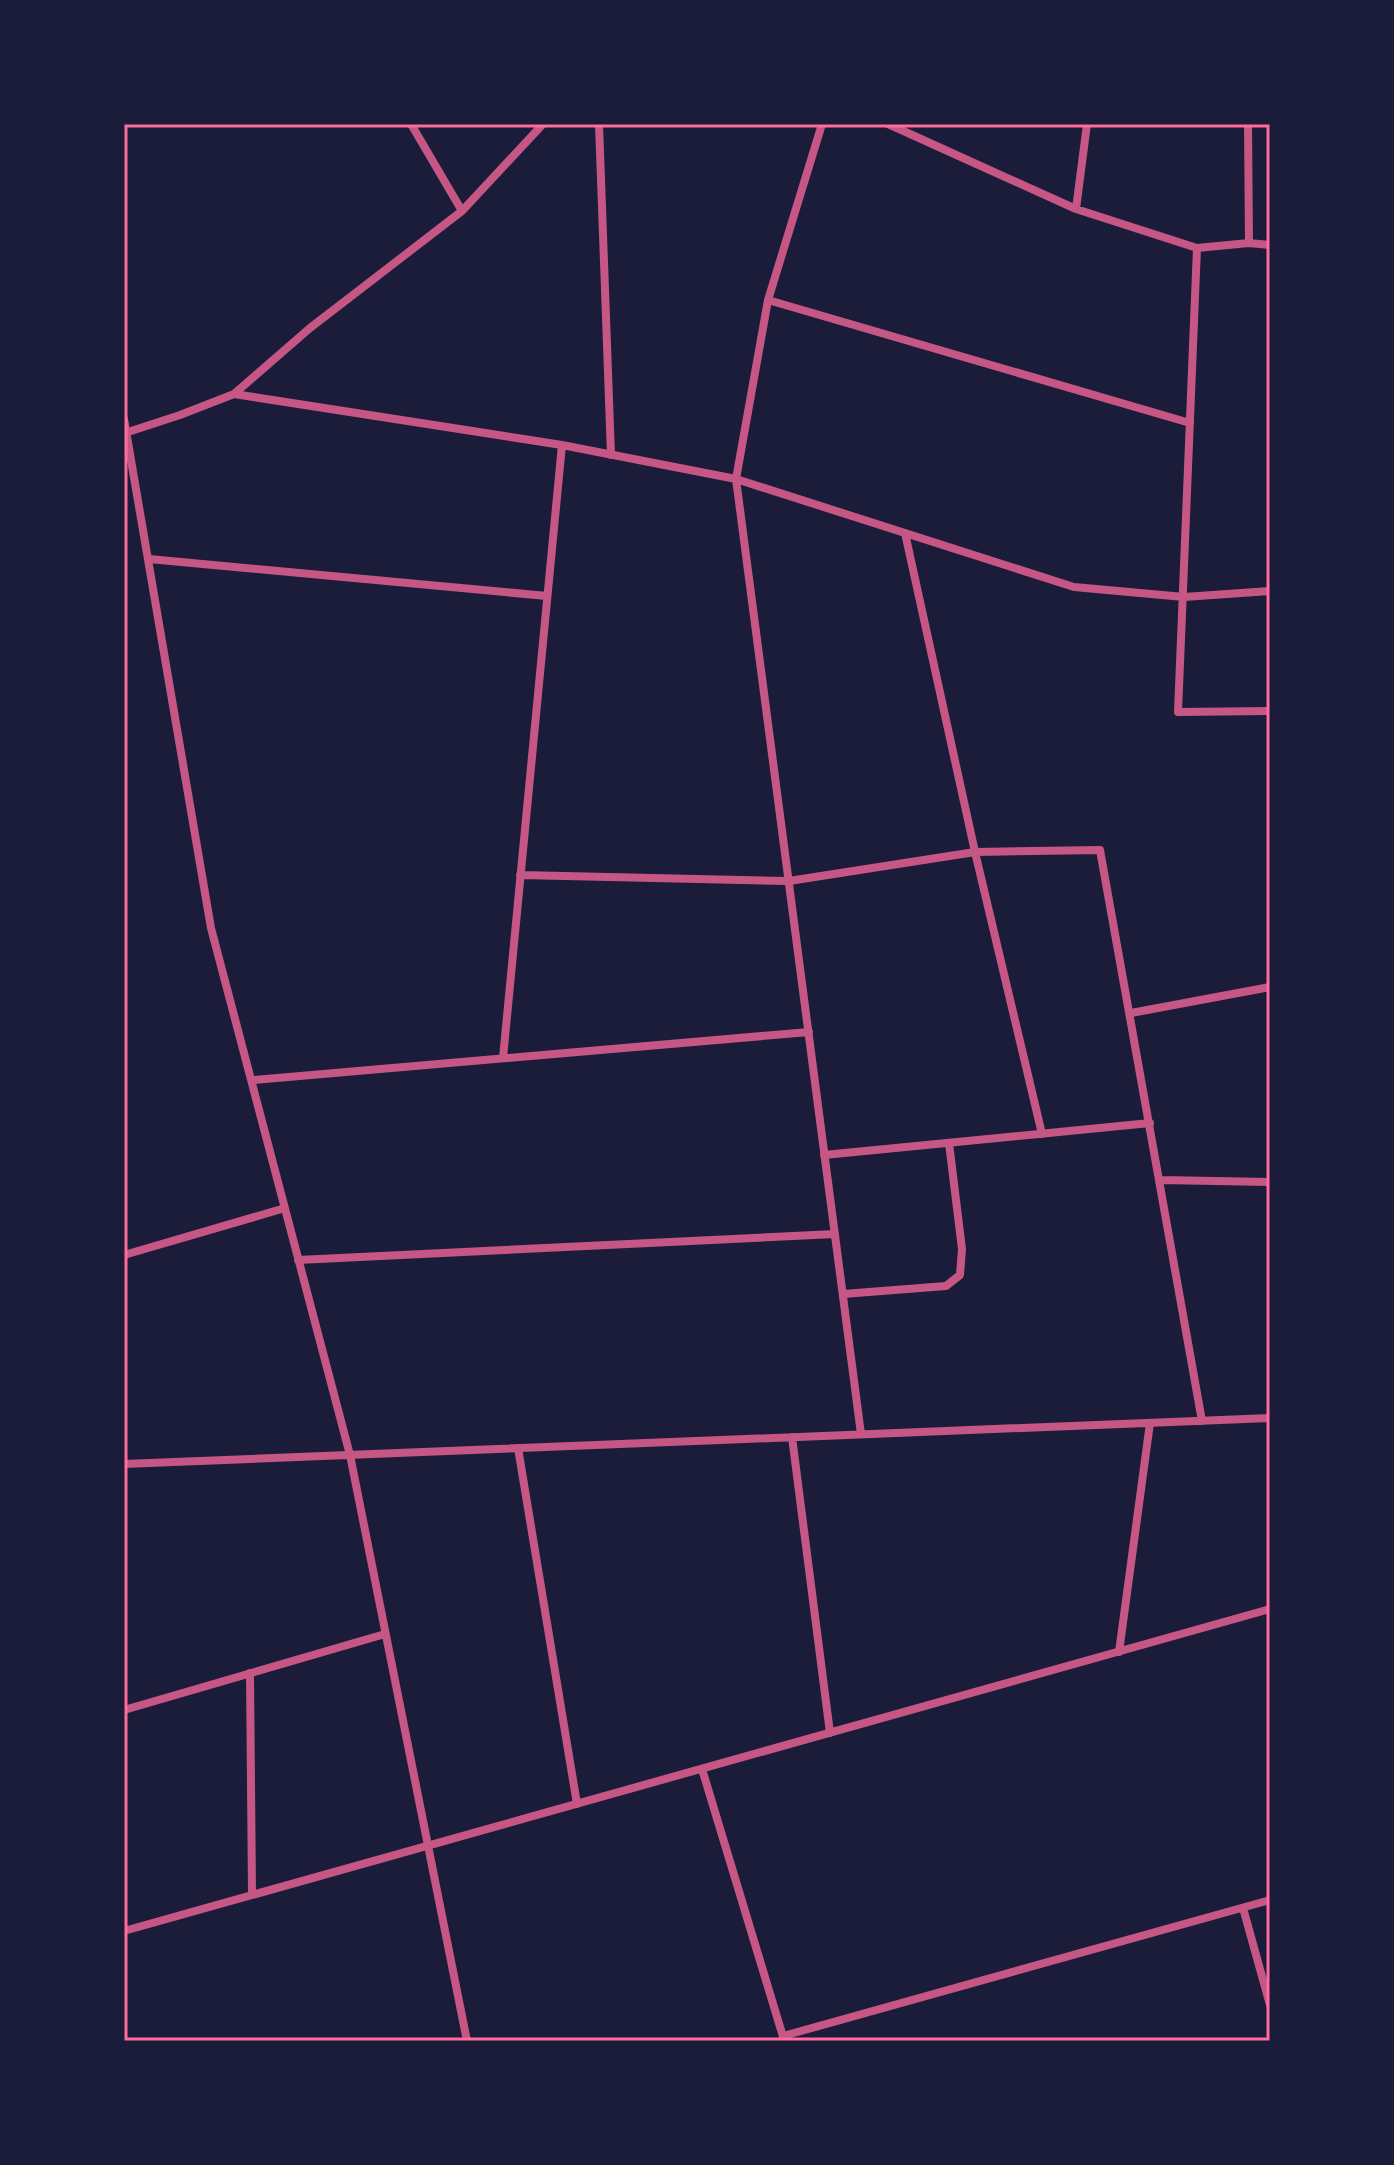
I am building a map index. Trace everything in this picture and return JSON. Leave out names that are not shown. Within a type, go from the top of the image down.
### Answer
[{"type":"street","points":[[411,124],[462,211]]},
{"type":"street","points":[[126,432],[234,394],[310,328],[462,211],[543,124]]},
{"type":"street","points":[[599,124],[611,455]]},
{"type":"street","points":[[822,124],[768,300],[736,479],[861,1434]]},
{"type":"street","points":[[888,124],[1076,209],[1197,248],[1249,243],[1270,245]]},
{"type":"street","points":[[1076,209],[1087,124]]},
{"type":"street","points":[[1248,124],[1249,243]]},
{"type":"street","points":[[1197,248],[1178,712],[1270,711]]},
{"type":"street","points":[[768,300],[1190,423]]},
{"type":"street","points":[[234,394],[562,445],[736,479],[1074,587],[1184,597],[1270,591]]},
{"type":"street","points":[[124,419],[211,928],[350,1455],[467,2041]]},
{"type":"street","points":[[503,1058],[562,445]]},
{"type":"street","points":[[905,533],[975,852],[1042,1134]]},
{"type":"street","points":[[149,559],[547,596]]},
{"type":"street","points":[[520,875],[789,881],[975,852],[1100,850],[1202,1421]]},
{"type":"street","points":[[1131,1013],[1270,987]]},
{"type":"street","points":[[253,1080],[809,1032]]},
{"type":"street","points":[[824,1155],[1150,1123]]},
{"type":"street","points":[[843,1294],[946,1286],[960,1275],[962,1249],[949,1143]]},
{"type":"street","points":[[1161,1180],[1270,1182]]},
{"type":"street","points":[[124,1255],[285,1208]]},
{"type":"street","points":[[298,1260],[835,1234]]},
{"type":"street","points":[[124,1464],[1270,1418]]},
{"type":"street","points":[[1119,1652],[1150,1423]]},
{"type":"street","points":[[792,1437],[830,1733]]},
{"type":"street","points":[[518,1448],[577,1804]]},
{"type":"street","points":[[124,1931],[1270,1609]]},
{"type":"street","points":[[124,1710],[385,1634]]},
{"type":"street","points":[[250,1673],[252,1895]]},
{"type":"street","points":[[702,1769],[784,2039],[1270,1900]]},
{"type":"street","points":[[1243,1908],[1270,2005]]}]
